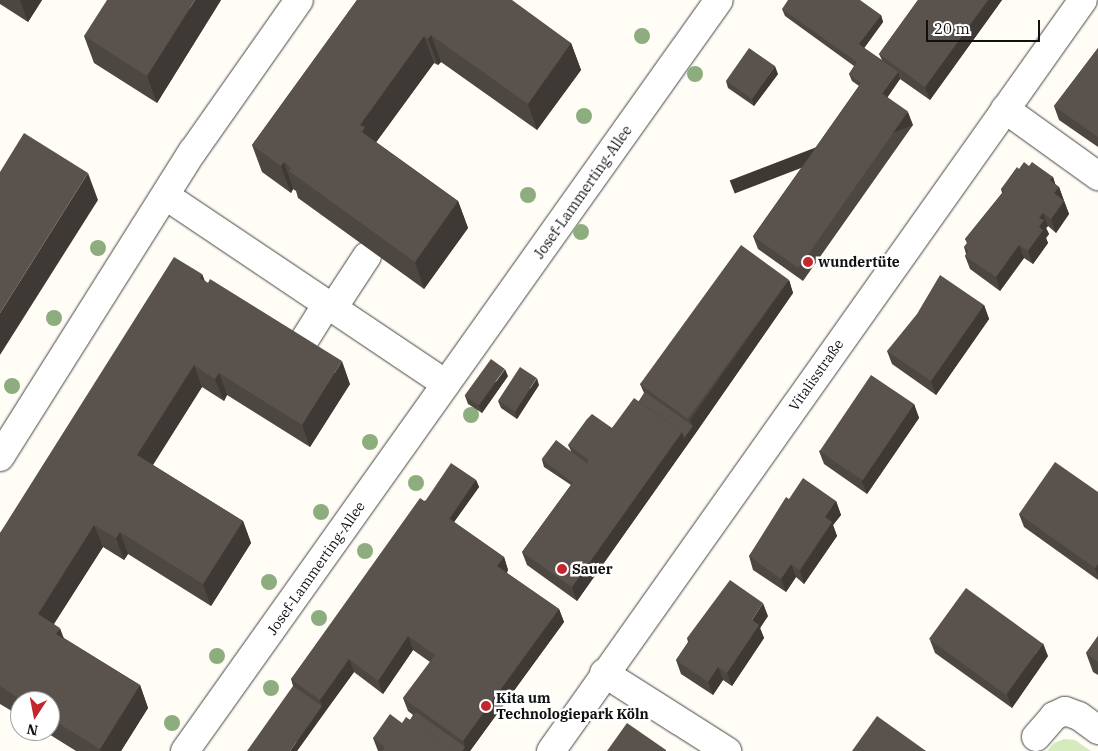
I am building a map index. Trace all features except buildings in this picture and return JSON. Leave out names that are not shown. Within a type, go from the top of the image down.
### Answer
[{"type":"street","points":[[0,457],[166,196],[192,151],[299,0]]},
{"type":"street","name":"Josef-Lammerting-Allee","points":[[185,751],[719,0]]},
{"type":"street","name":"Vitalisstraße","points":[[551,751],[604,673],[1083,0]]},
{"type":"street","points":[[1005,109],[1098,176]]},
{"type":"street","points":[[166,196],[446,384]]},
{"type":"street","points":[[300,347],[367,256]]},
{"type":"street","points":[[604,673],[727,751]]},
{"type":"street","points":[[1036,738],[1054,716],[1065,711],[1079,716],[1098,730]]},
{"type":"green space","points":[[1064,739],[1075,740],[1091,751],[1047,751],[1054,743]]},
{"type":"place","name":"wundertüte","points":[[808,262]]},
{"type":"place","name":"Sauer","points":[[562,569]]},
{"type":"place","name":"Kita um Technologiepark Köln","points":[[486,706]]}]
